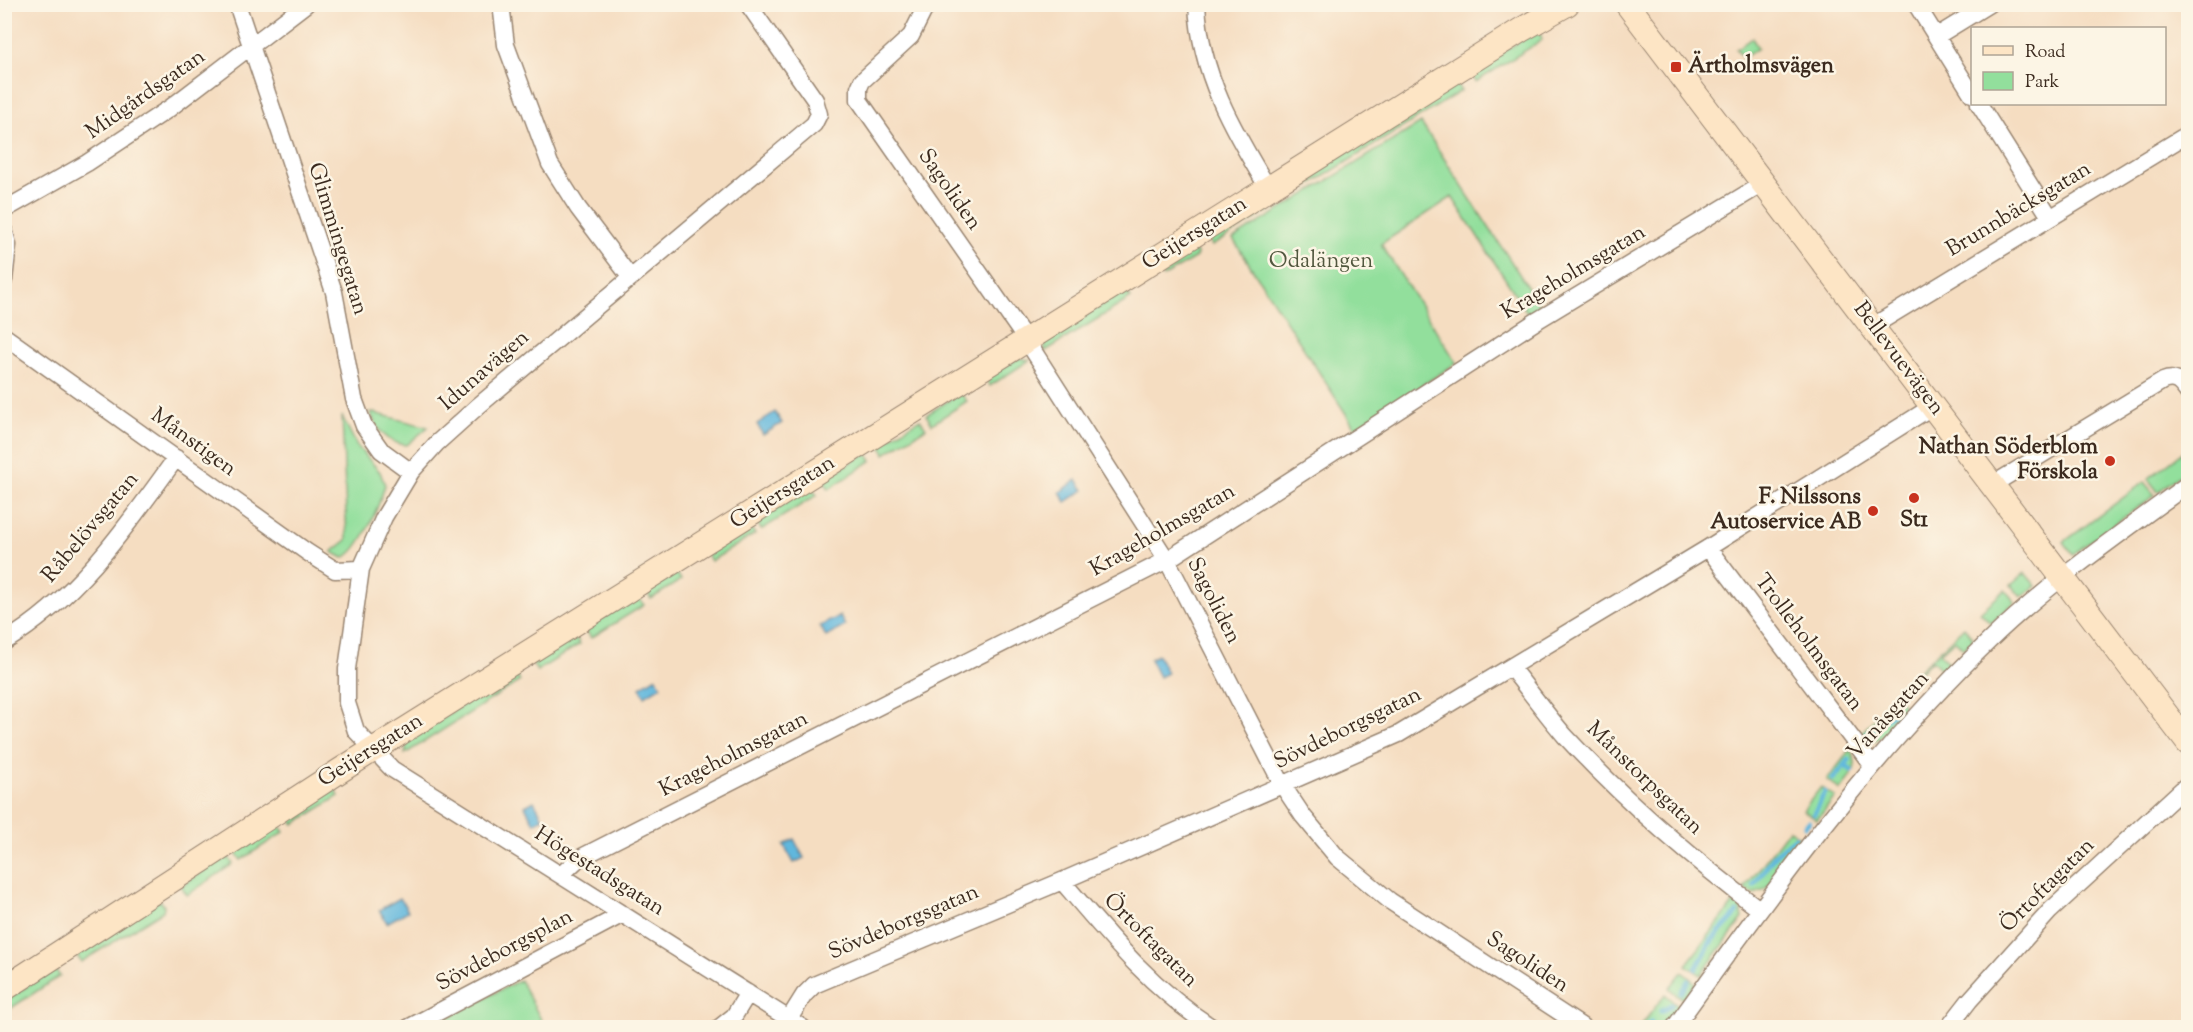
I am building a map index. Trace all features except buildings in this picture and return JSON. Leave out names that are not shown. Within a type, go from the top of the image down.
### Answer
[{"type":"street","name":"Glimmingegatan","points":[[237,4],[334,292],[354,399],[364,426],[381,450],[411,472]]},
{"type":"street","name":"Midgårdsgatan","points":[[4,210],[87,163],[161,115],[306,4]]},
{"type":"street","points":[[501,4],[506,45],[550,164],[578,207],[630,277]]},
{"type":"street","name":"Idunavägen","points":[[374,750],[356,731],[347,703],[346,669],[361,569],[384,517],[411,472],[436,443],[469,414],[814,124],[819,114],[815,100],[748,4]]},
{"type":"street","name":"Sagoliden","points":[[927,4],[911,36],[862,81],[859,88],[859,100],[1027,340],[1167,560],[1283,786],[1303,816],[1337,857],[1390,901],[1584,1028]]},
{"type":"street","points":[[1197,4],[1208,72],[1234,133],[1268,188]]},
{"type":"street","name":"Geijersgatan","points":[[4,990],[374,750],[1268,188],[1521,30],[1567,4]]},
{"type":"street","name":"Bellevuevägen","points":[[1627,4],[2188,743]]},
{"type":"street","points":[[1917,4],[1971,92]]},
{"type":"street","points":[[1937,36],[1989,4]]},
{"type":"street","points":[[1979,105],[2049,217]]},
{"type":"street","name":"Brunnbäcksgatan","points":[[1873,326],[2188,134]]},
{"type":"street","name":"Krageholmsgatan","points":[[562,874],[578,859],[1167,560],[1538,320],[1764,183]]},
{"type":"street","points":[[4,229],[8,244],[4,280]]},
{"type":"street","name":"Månstigen","points":[[4,336],[335,570],[361,569]]},
{"type":"street","points":[[1992,485],[2163,381],[2170,378],[2177,380],[2188,393]]},
{"type":"street","name":"Sövdeborgsgatan","points":[[796,1023],[804,995],[814,985],[1062,881],[1400,734],[1708,548],[1933,406]]},
{"type":"street","name":"Råbelövsgatan","points":[[4,642],[55,605],[90,570],[130,523],[176,458]]},
{"type":"street","name":"Vanåsgatan","points":[[1674,1028],[1759,909],[1872,765],[1910,723],[1989,641],[2062,576],[2188,484]]},
{"type":"street","name":"Trolleholmsgatan","points":[[1708,548],[1872,765]]},
{"type":"street","name":"Månstorpsgatan","points":[[1511,668],[1564,735],[1621,793],[1673,841],[1759,909]]},
{"type":"street","name":"Högestadsgatan","points":[[374,750],[392,769],[796,1023]]},
{"type":"street","name":"Örtoftagatan","points":[[1948,1028],[1969,1001],[2050,911],[2188,784]]},
{"type":"street","name":"Örtoftagatan","points":[[1062,881],[1117,946],[1156,985],[1213,1028]]},
{"type":"street","name":"Sövdeborgsplan","points":[[408,1028],[623,914]]},
{"type":"street","points":[[719,1028],[734,1016],[748,993]]},
{"type":"green space","points":[[1540,33],[1542,40],[1476,82],[1470,72],[1525,38]]},
{"type":"green space","points":[[1752,38],[1758,48],[1743,58],[1736,49]]},
{"type":"green space","points":[[1455,83],[1461,91],[1212,246],[1208,238]]},
{"type":"green space","name":"Odalängen","points":[[1421,123],[1542,309],[1530,317],[1452,197],[1381,244],[1457,363],[1355,428],[1233,239]]},
{"type":"green space","points":[[1194,249],[1196,257],[1163,277],[1158,268]]},
{"type":"green space","points":[[1125,290],[1131,298],[1044,352],[1046,340]]},
{"type":"green space","points":[[1019,358],[1030,360],[990,386],[985,377]]},
{"type":"green space","points":[[960,393],[967,401],[932,424],[926,415]]},
{"type":"green space","points":[[370,412],[428,427],[407,445],[400,444],[388,439]]},
{"type":"green space","points":[[342,416],[357,446],[380,472],[385,485],[363,537],[350,554],[343,558],[332,552],[347,540]]},
{"type":"green space","points":[[920,419],[926,428],[885,454],[880,444]]},
{"type":"green space","points":[[2188,448],[2188,469],[2158,492],[2148,479]]},
{"type":"green space","points":[[866,453],[872,460],[829,489],[823,479]]},
{"type":"green space","points":[[2144,482],[2155,495],[2073,554],[2064,542]]},
{"type":"green space","points":[[810,487],[817,495],[761,530],[756,520]]},
{"type":"green space","points":[[749,526],[755,534],[711,561],[706,553]]},
{"type":"green space","points":[[676,572],[681,580],[651,599],[646,591]]},
{"type":"green space","points":[[2025,573],[2036,586],[2021,597],[2011,585]]},
{"type":"green space","points":[[2005,590],[2015,602],[1991,623],[1980,612]]},
{"type":"green space","points":[[637,595],[644,605],[591,638],[585,629]]},
{"type":"green space","points":[[1964,627],[1973,640],[1964,649],[1954,640],[1940,653],[1950,664],[1943,671],[1932,660],[1917,675],[1915,674]]},
{"type":"green space","points":[[574,635],[580,644],[537,671],[531,662]]},
{"type":"green space","points":[[514,672],[520,681],[405,754],[407,743],[412,737]]},
{"type":"green space","points":[[1908,681],[1910,683],[1897,697],[1907,709],[1892,727],[1873,741],[1859,736]]},
{"type":"green space","points":[[1850,750],[1855,766],[1851,776],[1840,790],[1827,780]]},
{"type":"green space","points":[[333,787],[339,796],[294,824],[286,817]]},
{"type":"green space","points":[[1821,787],[1835,797],[1817,820],[1803,810]]},
{"type":"green space","points":[[274,825],[279,825],[284,832],[241,860],[234,850]]},
{"type":"green space","points":[[1789,829],[1803,840],[1768,887],[1754,894],[1744,889]]},
{"type":"green space","points":[[227,855],[233,864],[187,895],[181,886]]},
{"type":"green space","points":[[160,900],[164,906],[163,911],[81,962],[76,954]]},
{"type":"green space","points":[[1735,901],[1741,907],[1743,918],[1701,975],[1686,965]]},
{"type":"green space","points":[[54,968],[60,976],[5,1012],[5,1001]]},
{"type":"green space","points":[[1682,972],[1696,983],[1683,999],[1669,989]]},
{"type":"green space","points":[[520,980],[545,1027],[428,1027]]},
{"type":"green space","points":[[1665,994],[1679,1006],[1662,1027],[1640,1027]]},
{"type":"water","points":[[775,412],[782,423],[763,435],[757,424]]},
{"type":"water","points":[[1077,480],[1084,490],[1066,502],[1060,492]]},
{"type":"water","points":[[840,616],[845,626],[826,637],[820,626]]},
{"type":"water","points":[[1158,655],[1167,673],[1159,677],[1150,659]]},
{"type":"water","points":[[656,677],[661,686],[645,696],[640,687]]},
{"type":"water","points":[[534,801],[543,818],[534,823],[525,806]]},
{"type":"water","points":[[794,839],[804,858],[794,863],[784,845]]},
{"type":"water","points":[[400,898],[408,911],[387,923],[379,910]]},
{"type":"waterway","points":[[1867,735],[1880,721],[1900,711]]},
{"type":"waterway","points":[[1833,779],[1849,760]]},
{"type":"waterway","points":[[1844,765],[1852,771]]},
{"type":"waterway","points":[[1814,814],[1825,792]]},
{"type":"waterway","points":[[1805,826],[1809,822]]},
{"type":"waterway","points":[[1754,885],[1774,856],[1795,837]]},
{"type":"waterway","points":[[1696,969],[1712,940],[1737,913]]},
{"type":"waterway","points":[[1681,992],[1688,981]]},
{"type":"waterway","points":[[1661,1011],[1671,1005]]},
{"type":"waterway","points":[[1647,1028],[1651,1022]]},
{"type":"place","name":"Ärtholmsvägen","points":[[1676,67]]},
{"type":"place","name":"Nathan Söderblom Förskola","points":[[2110,461]]},
{"type":"place","name":"St1","points":[[1914,498]]},
{"type":"place","name":"F. Nilssons Autoservice AB","points":[[1873,511]]}]
